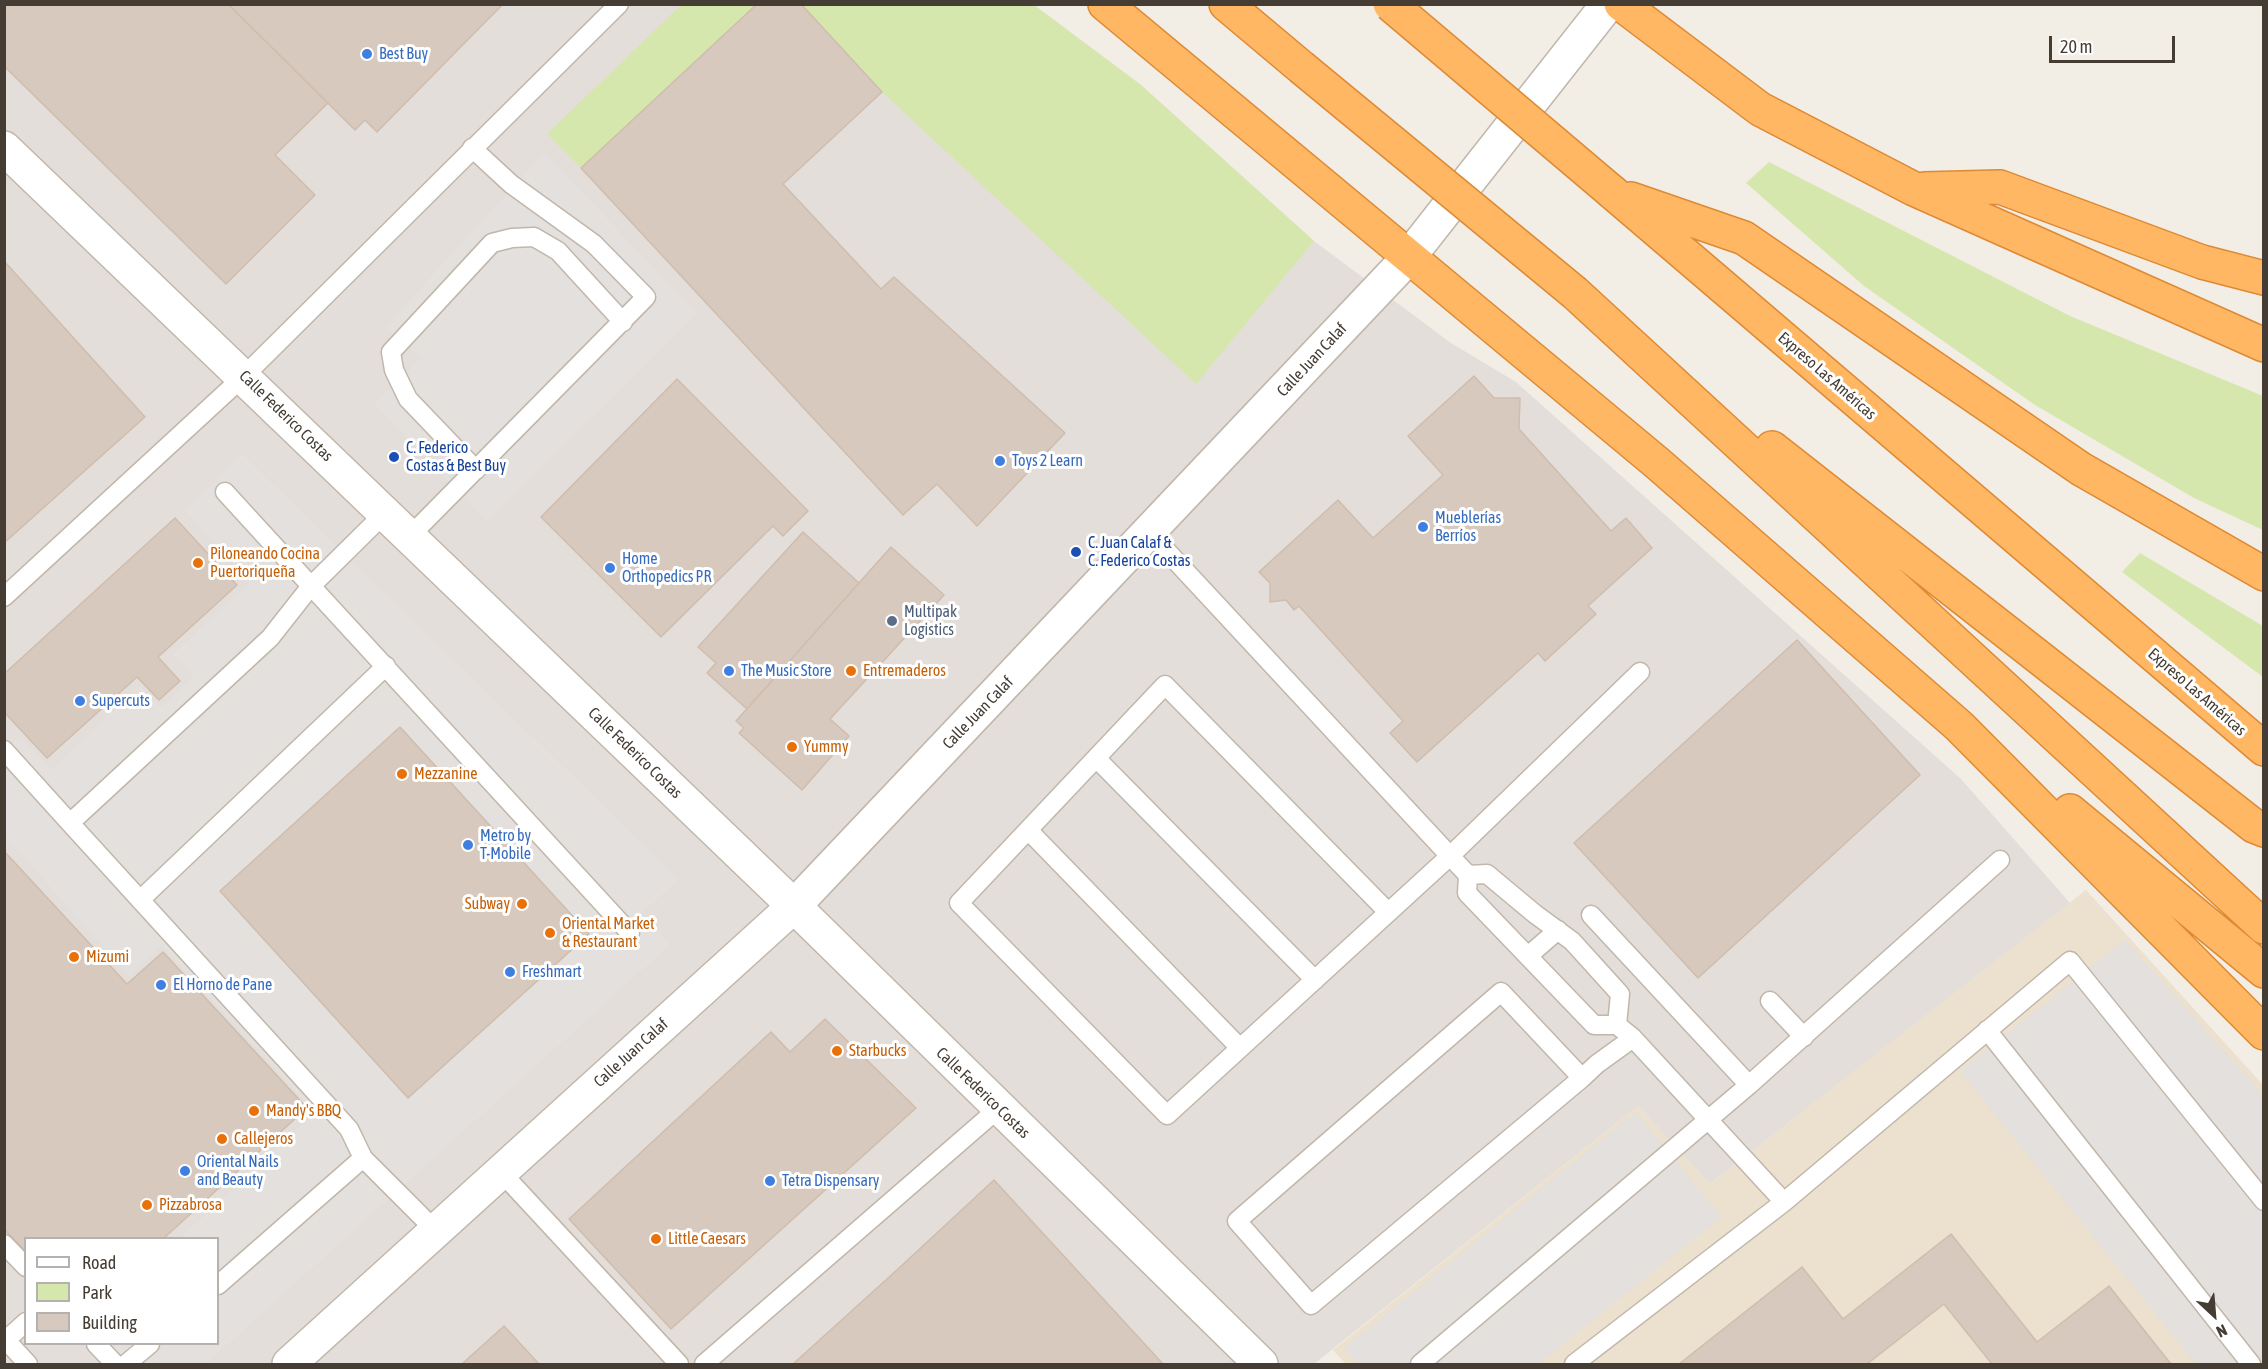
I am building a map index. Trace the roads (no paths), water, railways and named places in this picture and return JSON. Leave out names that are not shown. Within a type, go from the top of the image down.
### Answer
[{"type":"highway","points":[[1105,4],[1656,462],[1959,726],[2264,1033]]},
{"type":"highway","points":[[1227,4],[1300,67],[1575,293],[2254,826],[2264,830]]},
{"type":"highway","name":"Expreso Las Américas","points":[[1390,4],[2264,749]]},
{"type":"highway","points":[[1621,4],[1760,109],[1914,189],[2264,345]]},
{"type":"highway","points":[[1914,189],[2000,187],[2202,262],[2264,278]]},
{"type":"highway","points":[[1612,192],[1744,238],[2081,470],[2264,574]]},
{"type":"highway","points":[[1575,293],[2264,927]]},
{"type":"highway","points":[[1959,726],[2034,782],[2264,971]]},
{"type":"street","name":"Calle Juan Calaf","points":[[289,1365],[794,906],[1408,258],[1608,4]]},
{"type":"street","name":"Calle Federico Costas","points":[[4,148],[386,512],[794,906],[1261,1365]]},
{"type":"lane","points":[[4,597],[244,376],[619,4]]},
{"type":"lane","points":[[410,536],[646,297],[594,244],[511,184],[472,148]]},
{"type":"lane","points":[[476,470],[408,399],[394,370],[391,352],[492,243],[512,238],[534,237],[558,252],[623,322]]},
{"type":"lane","points":[[225,492],[630,933]]},
{"type":"lane","points":[[70,823],[270,638],[311,586],[386,512]]},
{"type":"lane","points":[[1149,532],[1468,875],[1467,893],[1594,1025],[1617,1025],[1633,1038],[1784,1202]]},
{"type":"lane","points":[[140,900],[386,666]]},
{"type":"lane","points":[[1388,912],[1165,685],[959,903],[1167,1115],[1450,856],[1640,672]]},
{"type":"lane","points":[[4,750],[349,1129],[363,1158],[436,1231]]},
{"type":"lane","points":[[1096,758],[1315,980]]},
{"type":"lane","points":[[1028,830],[1240,1048]]},
{"type":"lane","points":[[1420,1365],[1706,1119],[1749,1085],[2000,860]]},
{"type":"lane","points":[[1468,875],[1487,874],[1572,941],[1620,994],[1617,1025]]},
{"type":"lane","points":[[1591,915],[1749,1085]]},
{"type":"lane","points":[[1528,956],[1558,930]]},
{"type":"lane","points":[[1574,1365],[1784,1202],[2070,961],[2264,1201]]},
{"type":"lane","points":[[1582,1078],[1501,993],[1237,1221],[1311,1305],[1633,1038]]},
{"type":"lane","points":[[1770,1000],[1804,1037]]},
{"type":"lane","points":[[1987,1030],[2251,1365]]},
{"type":"lane","points":[[704,1365],[999,1108]]},
{"type":"lane","points":[[219,1284],[363,1158]]},
{"type":"lane","points":[[501,1172],[679,1365]]},
{"type":"lane","points":[[4,1244],[24,1265]]},
{"type":"lane","points":[[24,1324],[5,1339],[28,1365]]},
{"type":"lane","points":[[97,1345],[115,1365]]},
{"type":"lane","points":[[126,1365],[149,1345]]},
{"type":"place","name":"Best Buy","points":[[367,54]]},
{"type":"place","name":"C. Federico Costas & Best Buy","points":[[394,457]]},
{"type":"place","name":"Toys 2 Learn","points":[[1000,461]]},
{"type":"place","name":"Mueblerías Berríos","points":[[1423,527]]},
{"type":"place","name":"C. Juan Calaf & C. Federico Costas","points":[[1076,552]]},
{"type":"place","name":"Piloneando Cocina Puertoriqueña","points":[[198,563]]},
{"type":"place","name":"Home Orthopedics PR","points":[[610,568]]},
{"type":"place","name":"Multipak Logistics","points":[[892,621]]},
{"type":"place","name":"The Music Store","points":[[729,671]]},
{"type":"place","name":"Entremaderos","points":[[851,671]]},
{"type":"place","name":"Supercuts","points":[[80,701]]},
{"type":"place","name":"Yummy","points":[[792,747]]},
{"type":"place","name":"Mezzanine","points":[[402,774]]},
{"type":"place","name":"Metro by T-Mobile","points":[[468,845]]},
{"type":"place","name":"Subway","points":[[522,904]]},
{"type":"place","name":"Oriental Market & Restaurant","points":[[550,933]]},
{"type":"place","name":"Mizumi","points":[[74,957]]},
{"type":"place","name":"Freshmart","points":[[510,972]]},
{"type":"place","name":"El Horno de Pane","points":[[161,985]]},
{"type":"place","name":"Starbucks","points":[[837,1051]]},
{"type":"place","name":"Mandy's BBQ","points":[[254,1111]]},
{"type":"place","name":"Callejeros","points":[[222,1139]]},
{"type":"place","name":"Oriental Nails and Beauty","points":[[185,1171]]},
{"type":"place","name":"Tetra Dispensary","points":[[770,1181]]},
{"type":"place","name":"Pizzabrosa","points":[[147,1205]]},
{"type":"place","name":"Little Caesars","points":[[656,1239]]}]
